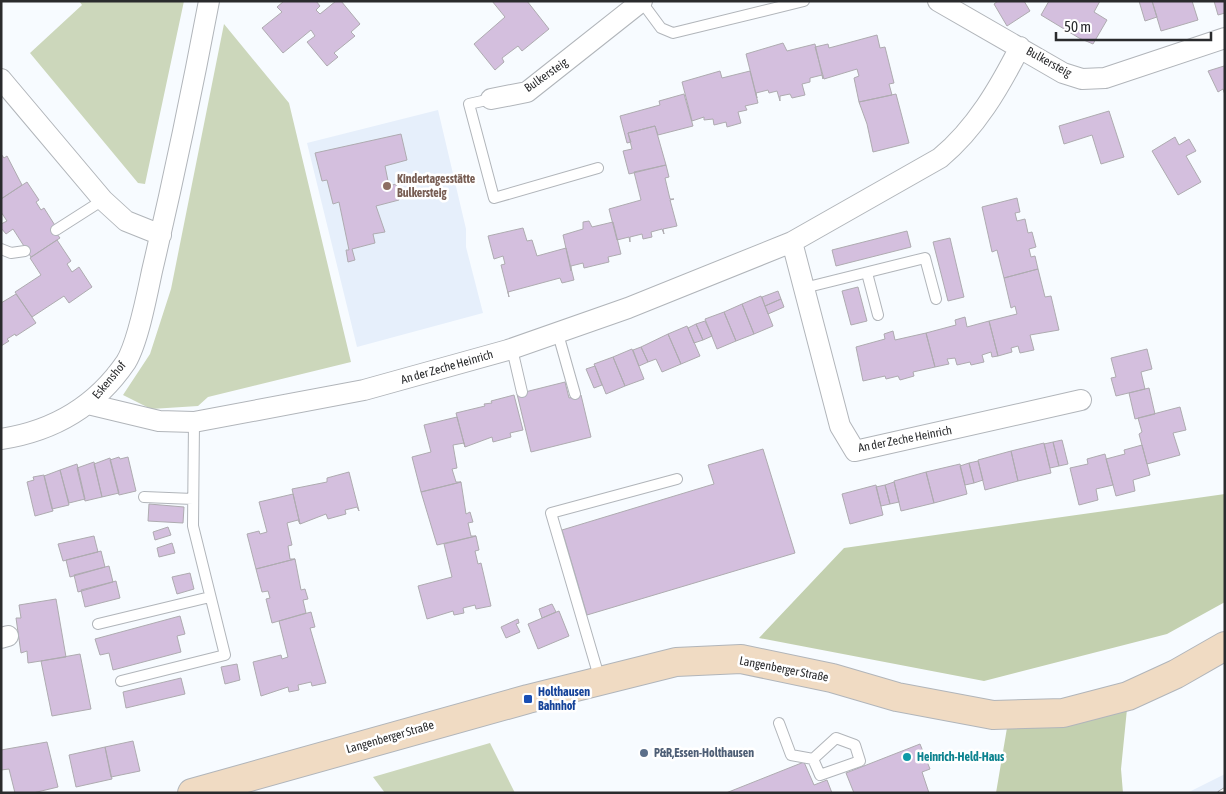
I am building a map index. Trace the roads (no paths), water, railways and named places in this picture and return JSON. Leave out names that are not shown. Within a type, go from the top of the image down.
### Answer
[{"type":"main road","name":"Langenberger Straße","points":[[192,793],[224,788],[600,681],[676,662],[740,659],[832,678],[897,697],[993,715],[1063,713],[1128,696],[1176,674],[1225,646]]},
{"type":"street","name":"Eskenshof","points":[[1,438],[62,422],[88,404],[126,360],[141,319],[161,235],[209,1]]},
{"type":"street","name":"Bulkersteig","points":[[491,99],[527,92],[642,1]]},
{"type":"street","name":"Bulkersteig","points":[[938,1],[1063,73],[1082,79],[1105,78],[1225,38]]},
{"type":"street","name":"An der Zeche Heinrich","points":[[88,404],[159,421],[194,422],[364,390],[512,349],[558,334],[792,242],[940,158],[959,142],[998,90],[1020,47]]},
{"type":"street","points":[[1,79],[103,200],[126,221],[161,235]]},
{"type":"street","name":"An der Zeche Heinrich","points":[[792,242],[840,426],[855,452],[1081,400]]},
{"type":"lane","points":[[642,1],[660,28],[674,33],[804,1]]},
{"type":"lane","name":"Bulkersteig","points":[[491,99],[469,104],[494,198],[598,168]]},
{"type":"lane","points":[[56,230],[103,200]]},
{"type":"lane","points":[[1,249],[11,253],[25,251]]},
{"type":"lane","points":[[804,288],[925,258],[936,299]]},
{"type":"lane","points":[[867,273],[878,314]]},
{"type":"lane","points":[[558,334],[575,394]]},
{"type":"lane","points":[[512,349],[522,392]]},
{"type":"lane","points":[[121,682],[226,655],[193,526],[194,422]]},
{"type":"lane","points":[[600,681],[551,512],[677,478]]},
{"type":"lane","points":[[144,496],[194,499]]},
{"type":"lane","points":[[98,624],[210,597]]},
{"type":"lane","points":[[779,723],[791,755],[813,759]]},
{"type":"lane","points":[[836,738],[855,744],[860,760],[820,775],[813,759],[836,738]]},
{"type":"railway","points":[[1220,793],[1225,790]]},
{"type":"place","name":"Kindertagesstätte Bulkersteig","points":[[387,186]]},
{"type":"place","name":"Holthausen Bahnhof","points":[[528,699]]},
{"type":"place","name":"P&R,Essen-Holthausen","points":[[644,753]]},
{"type":"place","name":"Heinrich-Held-Haus","points":[[907,757]]}]
